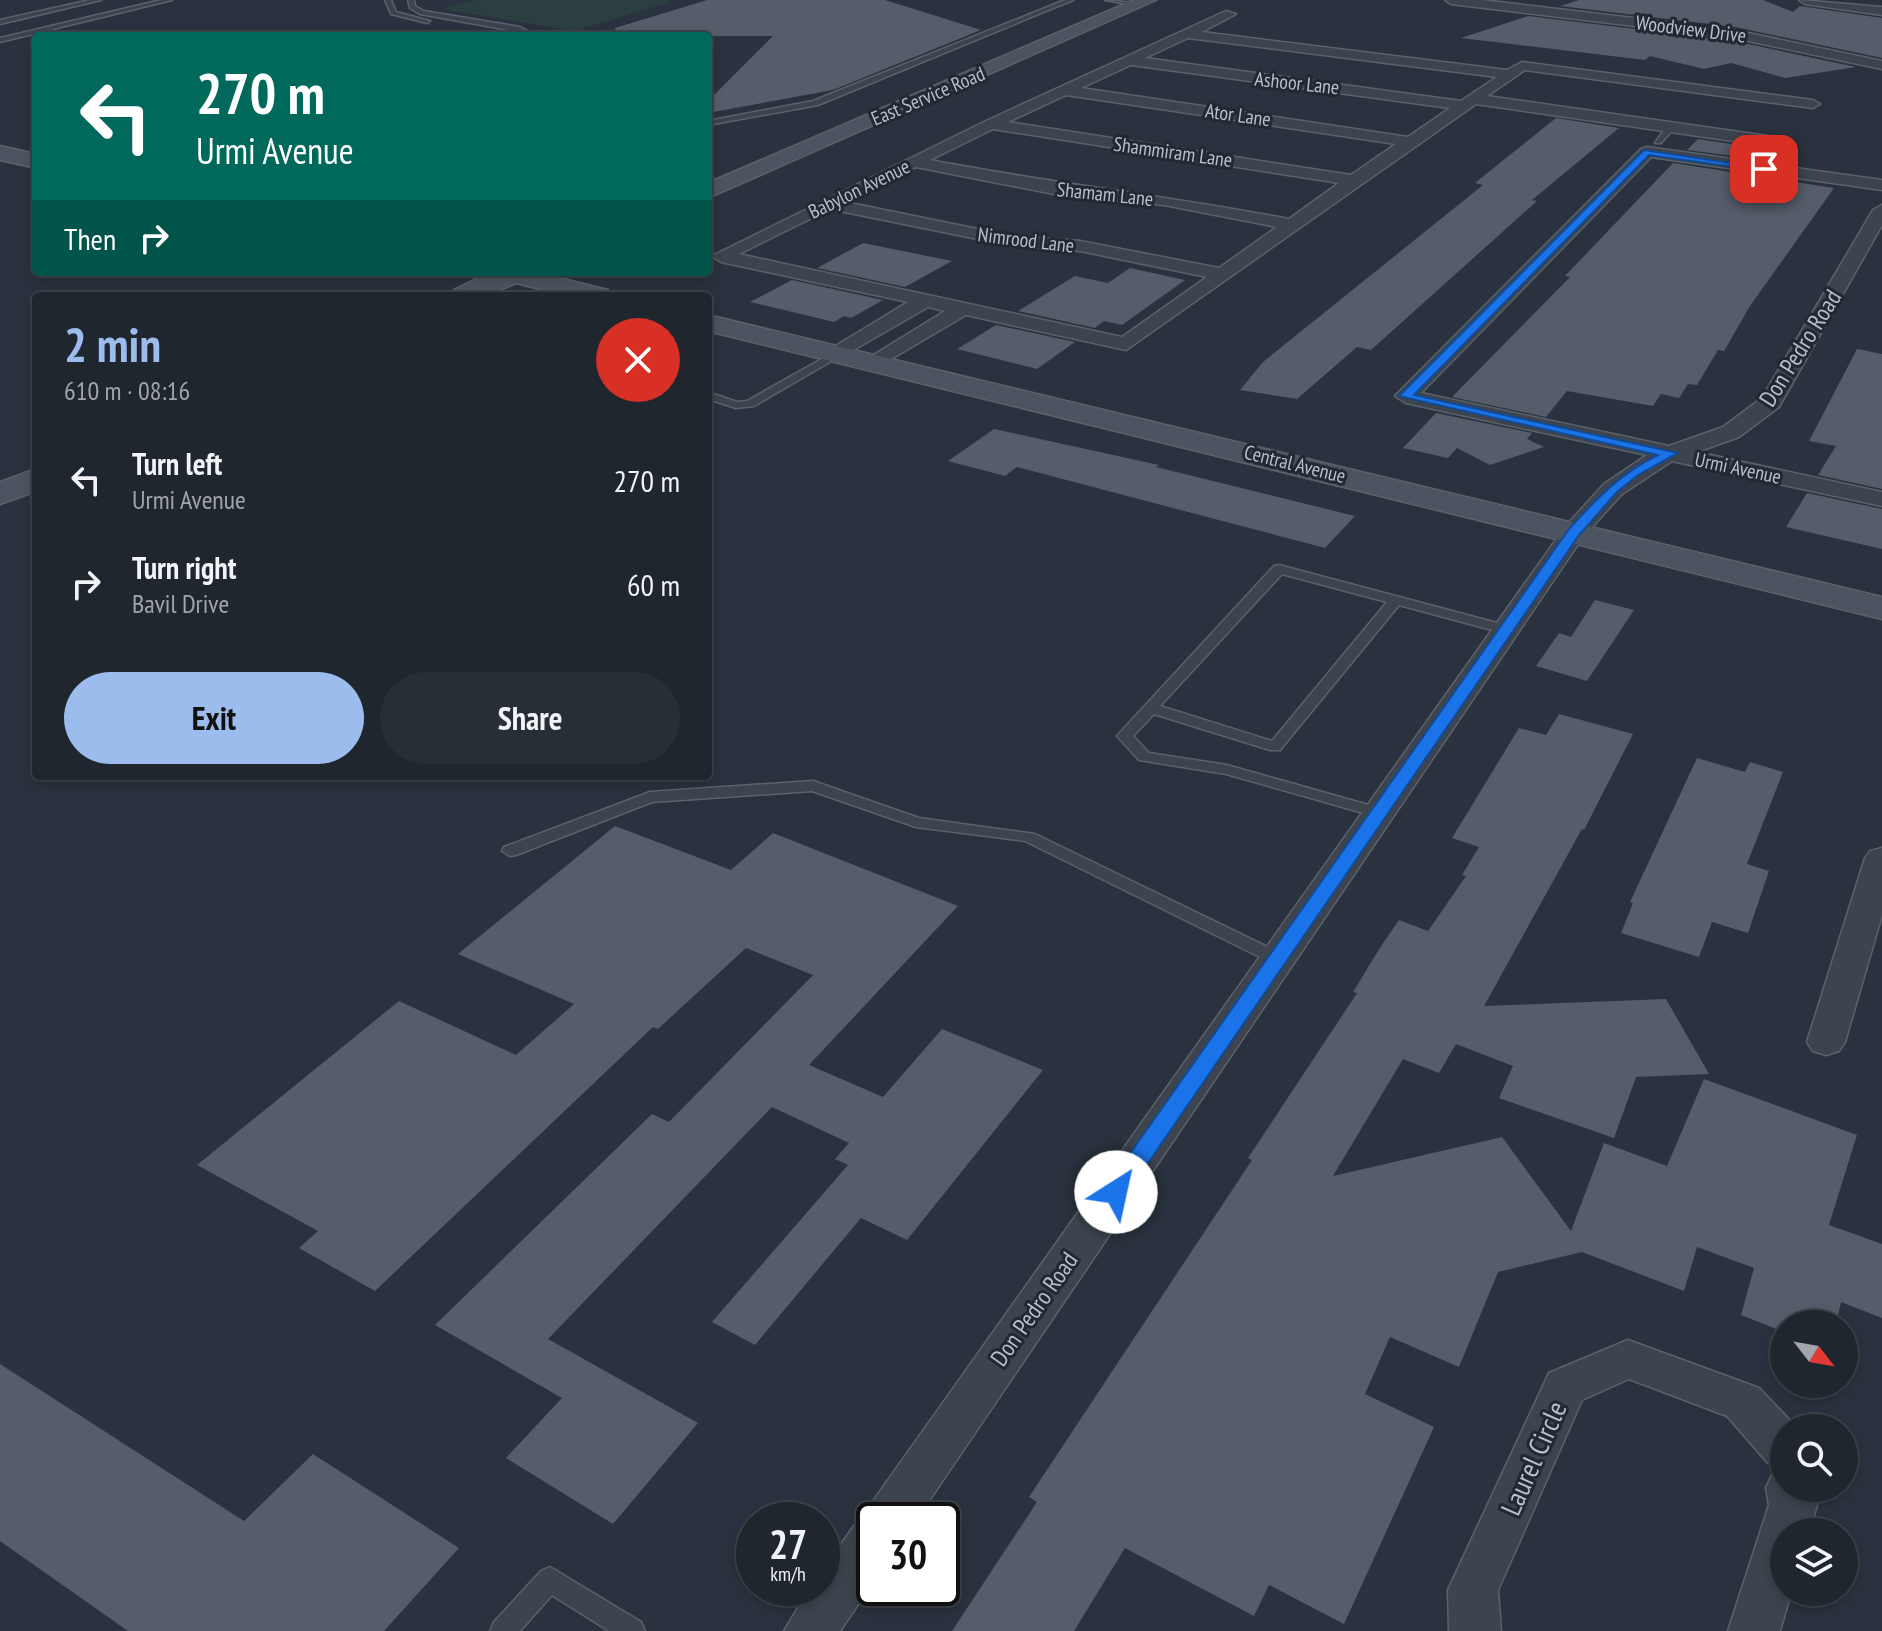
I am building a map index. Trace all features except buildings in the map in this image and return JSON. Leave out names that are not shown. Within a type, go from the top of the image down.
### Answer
[{"type":"street","name":"Woodview Drive","points":[[1451,0],[1502,3],[1773,40],[1882,65]]},
{"type":"street","points":[[1805,0],[1882,11]]},
{"type":"street","name":"East Service Road","points":[[712,189],[1143,2]]},
{"type":"street","points":[[1542,28],[1563,13]]},
{"type":"street","name":"Babylon Avenue","points":[[1230,14],[991,124],[721,256],[1126,344],[1354,180],[1514,70]]},
{"type":"street","points":[[1187,34],[1514,70]]},
{"type":"street","points":[[1746,54],[1773,40]]},
{"type":"street","name":"Ashoor Lane","points":[[1128,60],[1786,139],[1817,100],[1514,70]]},
{"type":"street","points":[[764,144],[856,109],[949,88]]},
{"type":"street","name":"Ator Lane","points":[[1064,90],[1412,142]]},
{"type":"street","name":"Shammiram Lane","points":[[991,124],[1354,180]]},
{"type":"street","points":[[1653,146],[1882,185]]},
{"type":"street","name":"Urmi Avenue","points":[[1653,146],[1406,396],[1882,499]]},
{"type":"street","points":[[0,153],[32,160]]},
{"type":"street","name":"Shamam Lane","points":[[915,162],[1054,189],[1164,200],[1295,225]]},
{"type":"street","name":"Nimrood Lane","points":[[828,204],[1012,241],[1080,246],[1225,275]]},
{"type":"street","name":"Don Pedro Road","points":[[901,1502],[1574,532],[1613,489],[1634,472],[1671,453],[1731,432],[1756,417],[1771,402],[1882,210]]},
{"type":"street","points":[[472,292],[506,276]]},
{"type":"street","points":[[523,276],[584,292]]},
{"type":"street","points":[[836,354],[924,301]]},
{"type":"street","points":[[874,363],[962,309]]},
{"type":"street","name":"Central Avenue","points":[[712,325],[1882,608]]},
{"type":"street","points":[[0,494],[32,481]]},
{"type":"street","points":[[1826,1042],[1882,858]]},
{"type":"street","name":"Laurel Circle","points":[[1475,1631],[1473,1590],[1565,1387],[1628,1359],[1743,1402],[1770,1432]]},
{"type":"street","points":[[810,1631],[856,1565]]},
{"type":"street","points":[[1754,1631],[1770,1578]]},
{"type":"lane","points":[[0,22],[98,0]]},
{"type":"lane","points":[[0,29],[128,0]]},
{"type":"lane","points":[[34,32],[169,0]]},
{"type":"lane","points":[[388,0],[393,13],[489,32]]},
{"type":"lane","points":[[411,0],[412,7],[422,13],[523,32]]},
{"type":"lane","points":[[712,122],[815,103],[1070,0]]},
{"type":"lane","points":[[1108,0],[1143,2]]},
{"type":"lane","points":[[0,40],[32,32]]},
{"type":"lane","points":[[1653,146],[1671,127]]},
{"type":"lane","points":[[712,396],[736,405],[750,404],[836,354]]},
{"type":"lane","points":[[1380,813],[1227,770],[1144,757],[1125,736],[1279,569],[1507,630]]},
{"type":"lane","points":[[1151,708],[1275,747],[1396,600]]},
{"type":"lane","points":[[510,851],[650,797],[813,786],[916,822],[1029,837],[1278,959]]},
{"type":"lane","points":[[503,1631],[550,1579],[632,1631]]},
{"type":"shaded area","points":[[475,0],[673,1],[575,31],[441,9]]},
{"type":"route","points":[[1116,1192],[1574,532],[1613,489],[1634,472],[1671,453],[1406,396],[1647,152],[1764,169]]}]
